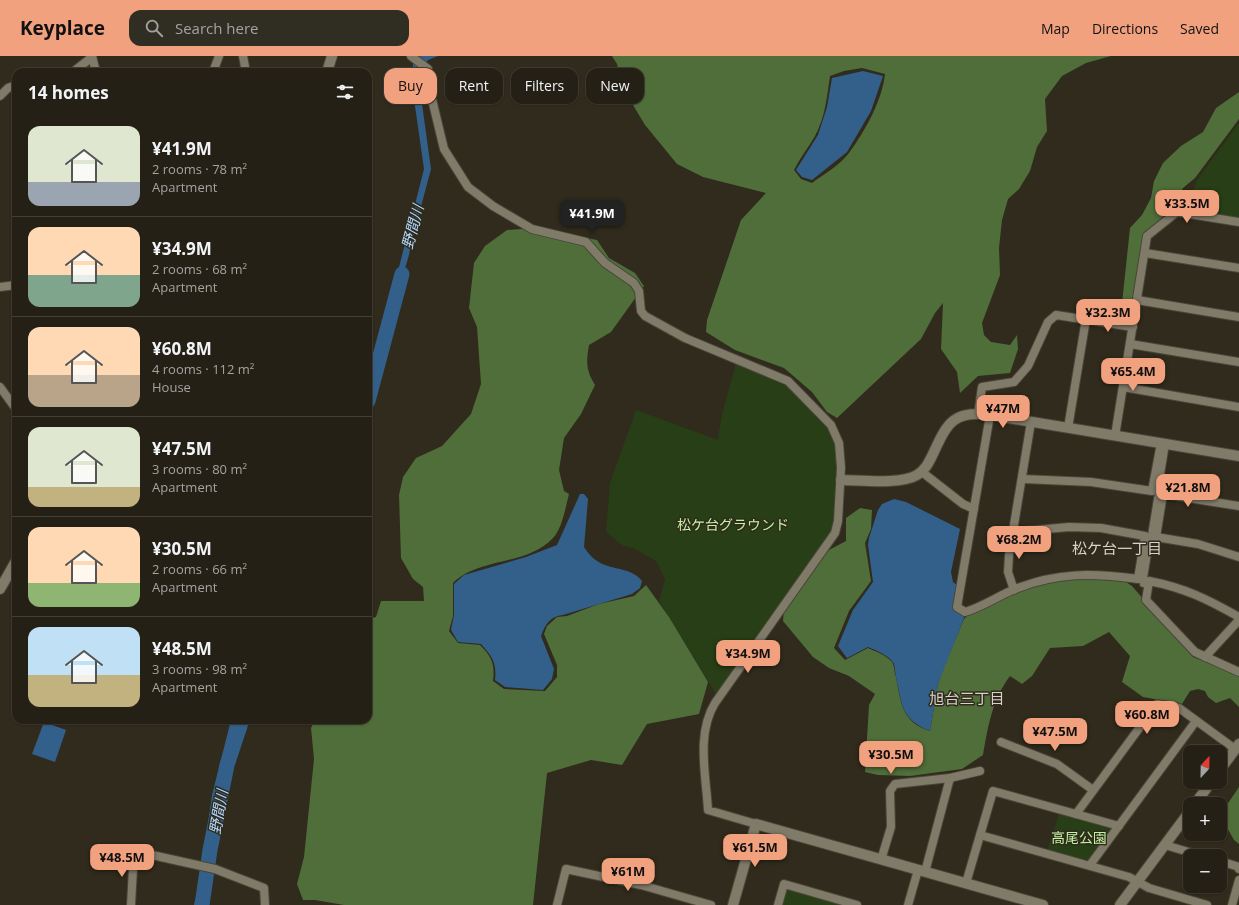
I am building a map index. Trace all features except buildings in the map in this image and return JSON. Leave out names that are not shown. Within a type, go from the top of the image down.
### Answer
[{"type":"street","points":[[78,68],[92,56],[95,68]]},
{"type":"street","points":[[214,68],[219,56]]},
{"type":"street","points":[[243,56],[245,68]]},
{"type":"street","points":[[328,68],[332,56]]},
{"type":"street","points":[[411,56],[428,69],[429,87],[444,149],[468,187],[492,206],[532,229],[586,242],[605,263],[634,284],[639,291],[641,311],[645,316],[655,323],[709,349],[782,378],[794,386],[835,430],[839,443],[841,480],[838,521],[835,532],[715,703],[706,720],[704,742],[708,810],[1043,905]]},
{"type":"street","points":[[0,96],[8,88],[12,86]]},
{"type":"street","points":[[1115,436],[1147,236],[1177,212],[1239,222]]},
{"type":"street","points":[[1145,253],[1239,268]]},
{"type":"street","points":[[0,288],[12,286]]},
{"type":"street","points":[[1137,300],[1239,317]]},
{"type":"street","points":[[978,414],[982,387],[1014,382],[1028,366],[1048,322],[1056,314],[1133,327]]},
{"type":"street","points":[[1068,428],[1086,319]]},
{"type":"street","points":[[1130,344],[1239,362]]},
{"type":"street","points":[[0,387],[12,403]]},
{"type":"street","points":[[1123,388],[1239,407]]},
{"type":"street","points":[[841,480],[906,479],[922,472],[927,466],[947,425],[960,416],[978,414],[1239,456]]},
{"type":"street","points":[[990,415],[957,607],[965,612],[969,611],[1014,590],[1052,577],[1078,574],[1099,574],[1138,579],[1145,536],[1101,528],[1069,527],[1013,532]]},
{"type":"street","points":[[1014,590],[1008,572],[1031,422]]},
{"type":"street","points":[[1022,479],[1091,482],[1152,491],[1163,444]]},
{"type":"street","points":[[1142,584],[1163,444]]},
{"type":"street","points":[[922,472],[963,504],[974,509]]},
{"type":"street","points":[[1239,506],[1163,494],[1156,537],[1198,544],[1239,557]]},
{"type":"street","points":[[0,589],[12,568]]},
{"type":"street","points":[[1239,617],[1176,586],[1149,582],[1146,600],[1195,652],[1239,672]]},
{"type":"street","points":[[1204,657],[1239,620]]},
{"type":"street","points":[[1076,814],[1157,704],[1179,708],[1196,721],[1237,746],[1227,760]]},
{"type":"street","points":[[1090,865],[1196,721]]},
{"type":"street","points":[[1001,742],[1057,764],[1093,790]]},
{"type":"street","points":[[882,860],[892,827],[890,791],[895,784],[950,778],[980,771]]},
{"type":"street","points":[[908,905],[922,871],[950,778]]},
{"type":"street","points":[[966,883],[993,790],[1119,826]]},
{"type":"street","points":[[1120,905],[1183,821]]},
{"type":"street","points":[[733,905],[756,824]]},
{"type":"street","points":[[980,835],[1129,877],[1149,888],[1207,905]]},
{"type":"street","points":[[1165,845],[1183,850]]},
{"type":"street","points":[[131,905],[134,851],[216,869],[264,888],[265,905]]},
{"type":"street","points":[[1227,863],[1239,867],[1239,869]]},
{"type":"street","points":[[557,905],[566,869],[641,885],[711,905]]},
{"type":"street","points":[[1232,905],[1239,880]]},
{"type":"street","points":[[778,905],[784,884],[857,905]]},
{"type":"green space","points":[[612,56],[1111,56],[1086,63],[1062,76],[1045,99],[1047,131],[1037,147],[1030,171],[1019,189],[1008,199],[1002,220],[999,248],[1000,275],[982,323],[984,335],[991,342],[1010,345],[1017,335],[1018,349],[1010,373],[978,376],[960,393],[957,372],[941,349],[943,303],[935,313],[921,339],[837,418],[827,412],[812,392],[784,368],[735,350],[706,332],[707,320],[741,220],[766,193],[703,177],[677,164],[645,125],[632,104],[644,104],[644,68],[618,68]],"holes":[[[862,68],[885,74],[877,105],[861,135],[849,153],[837,165],[812,183],[801,179],[794,170],[815,136],[821,122],[830,76],[844,71]]]},
{"type":"green space","points":[[1239,92],[1239,119],[1195,178],[1183,188],[1175,202],[1175,210],[1145,234],[1129,323],[1104,319],[1113,314],[1121,313],[1130,228],[1142,215],[1151,198],[1154,181],[1163,163],[1181,146],[1203,132],[1216,108]]},
{"type":"green space","points":[[1239,123],[1239,220],[1200,214],[1203,193],[1193,191],[1197,180]]},
{"type":"green space","points":[[535,228],[597,240],[609,258],[635,273],[644,286],[611,332],[589,345],[587,357],[588,366],[590,375],[595,385],[581,414],[564,438],[559,470],[564,491],[569,494],[559,529],[553,538],[542,547],[517,558],[476,569],[453,583],[453,616],[449,631],[458,643],[480,645],[484,649],[492,661],[494,670],[493,681],[504,689],[545,691],[557,677],[557,665],[544,634],[547,626],[557,617],[567,616],[599,604],[634,596],[646,585],[669,617],[708,682],[699,714],[647,724],[622,765],[591,760],[547,773],[533,905],[344,905],[315,900],[303,900],[297,884],[304,857],[314,759],[311,728],[313,724],[372,724],[372,618],[376,617],[381,601],[424,601],[423,587],[413,579],[401,558],[399,495],[403,477],[416,458],[442,446],[471,414],[481,384],[477,327],[469,308],[474,263],[485,246],[507,230]]},
{"type":"green space","name":"松ケ台グラウンド","points":[[736,363],[779,379],[792,388],[832,433],[838,457],[837,490],[834,524],[828,537],[717,696],[659,601],[665,579],[656,561],[635,549],[622,545],[606,532],[610,483],[636,410],[718,440],[723,410]]},
{"type":"green space","points":[[860,508],[872,510],[871,529],[865,543],[871,581],[849,611],[834,648],[845,660],[868,648],[887,657],[894,666],[899,695],[904,710],[908,717],[920,727],[930,731],[938,684],[964,619],[971,612],[996,600],[1041,583],[1077,577],[1123,580],[1132,586],[1193,657],[1239,675],[1239,707],[1230,698],[1216,703],[1208,697],[1205,691],[1198,689],[1190,691],[1182,704],[1143,697],[1122,682],[1130,656],[1109,632],[1083,646],[1050,648],[1032,676],[1022,684],[1010,676],[995,704],[989,724],[983,755],[962,769],[910,776],[878,775],[865,772],[869,705],[875,694],[849,676],[829,668],[813,657],[783,621],[784,610],[814,567],[829,550],[846,541],[846,518]]},
{"type":"green space","points":[[1239,787],[1239,844],[1234,840],[1227,828],[1227,805]]},
{"type":"green space","name":"高尾公園","points":[[1060,811],[1117,827],[1090,863],[1047,851]]},
{"type":"green space","points":[[787,889],[845,905],[781,905]]},
{"type":"water","name":"野間川","points":[[419,56],[438,56],[428,60],[423,68],[413,68],[413,64]]},
{"type":"water","points":[[863,71],[883,76],[871,111],[847,152],[812,180],[802,177],[796,170],[818,135],[827,107],[832,78]]},
{"type":"water","name":"野間川","points":[[415,104],[422,104],[431,169],[409,255],[372,378],[372,359],[396,279],[424,169]]},
{"type":"water","points":[[580,494],[584,494],[588,499],[584,547],[590,555],[602,564],[634,574],[642,581],[640,588],[632,594],[551,619],[544,628],[541,636],[554,669],[552,679],[543,690],[505,687],[495,680],[493,660],[481,644],[458,642],[451,630],[454,615],[454,584],[464,575],[526,557],[557,545]]},
{"type":"water","points":[[894,499],[906,502],[960,529],[951,572],[953,582],[957,585],[964,618],[938,684],[930,731],[913,721],[904,709],[901,702],[894,664],[889,658],[868,647],[847,658],[838,646],[853,610],[873,582],[868,545],[878,510],[882,504]]},
{"type":"water","points":[[43,724],[50,724],[66,730],[55,762],[32,754]]},
{"type":"water","name":"野間川","points":[[230,724],[235,724],[216,804],[200,905],[194,905],[201,875],[212,795]]},
{"type":"waterway","name":"野間川","points":[[372,386],[402,274]]},
{"type":"waterway","name":"野間川","points":[[202,905],[210,850],[227,765],[241,724]]},
{"type":"district","name":"松ケ台一丁目","points":[[1117,549]]},
{"type":"district","name":"旭台三丁目","points":[[967,699]]}]
